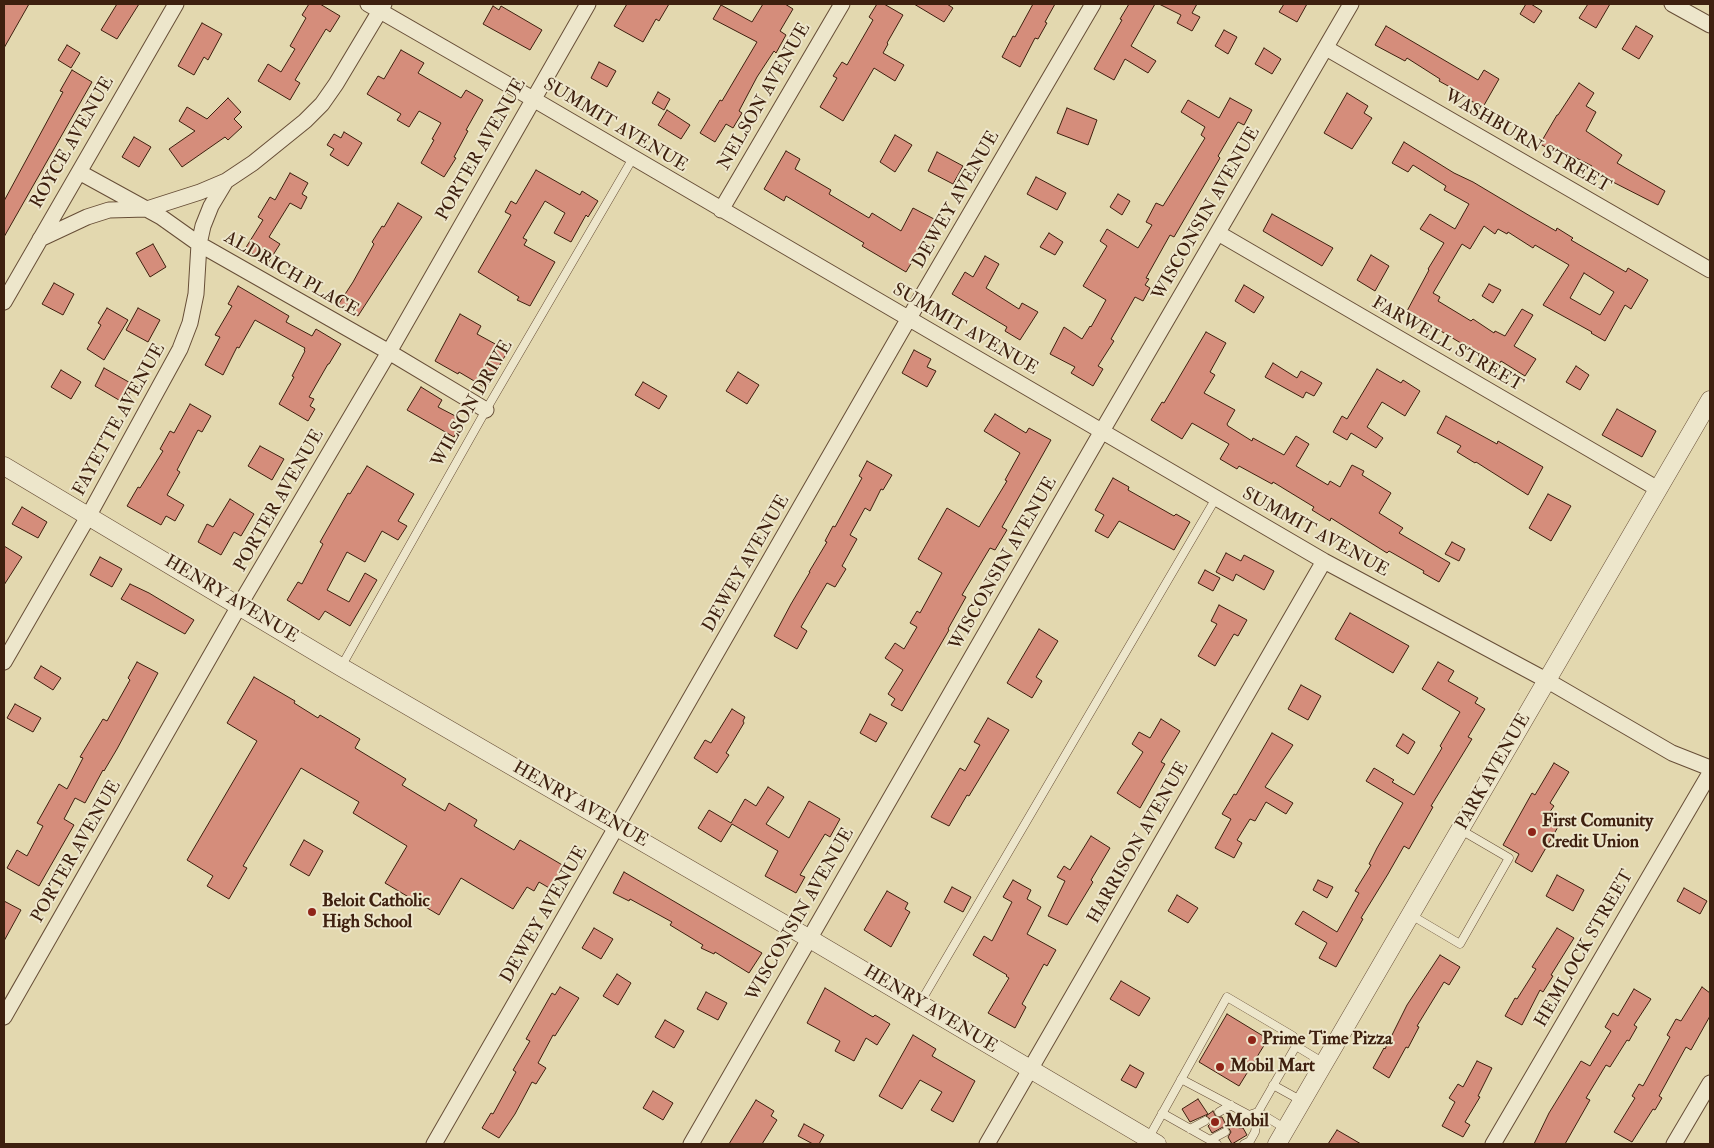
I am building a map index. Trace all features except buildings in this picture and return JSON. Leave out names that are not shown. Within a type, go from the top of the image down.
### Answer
[{"type":"street","name":"ROYCE AVENUE","points":[[4,302],[176,4]]},
{"type":"street","name":"PORTER AVENUE","points":[[4,1017],[239,606],[388,352],[588,4]]},
{"type":"street","name":"NELSON AVENUE","points":[[721,210],[842,4]]},
{"type":"street","name":"DEWEY AVENUE","points":[[434,1144],[909,318],[1093,4]]},
{"type":"street","name":"WISCONSIN AVENUE","points":[[691,1144],[1102,431],[1351,4]]},
{"type":"street","points":[[1672,4],[1710,26]]},
{"type":"street","name":"SUMMIT AVENUE","points":[[377,6],[721,210],[1324,561],[1548,681],[1672,753],[1710,768]]},
{"type":"street","name":"FAYETTE AVENUE","points":[[40,239],[87,217],[109,210],[147,209],[200,192],[226,181],[253,164],[305,121],[322,104],[336,84],[377,6]]},
{"type":"street","name":"WASHBURN STREET","points":[[1326,48],[1710,270]]},
{"type":"street","name":"ALDRICH PLACE","points":[[79,172],[147,209],[177,227],[198,244],[486,410]]},
{"type":"street","name":"FAYETTE AVENUE","points":[[4,662],[89,515],[180,349],[190,323],[196,294],[198,244],[205,219],[226,181]]},
{"type":"street","name":"FARWELL STREET","points":[[1218,233],[1658,490]]},
{"type":"street","name":"PARK AVENUE","points":[[1277,1144],[1710,400]]},
{"type":"street","name":"HENRY AVENUE","points":[[4,466],[342,667],[810,939],[1152,1142]]},
{"type":"street","name":"HARRISON AVENUE","points":[[987,1144],[1324,561]]},
{"type":"street","name":"HEMLOCK STREET","points":[[1492,1144],[1710,773]]},
{"type":"street","points":[[1674,1144],[1710,1083]]},
{"type":"lane","name":"WILSON DRIVE","points":[[342,667],[486,410],[633,158]]},
{"type":"lane","points":[[920,1004],[1216,498]]},
{"type":"lane","points":[[1411,915],[1460,944],[1509,858],[1461,830]]},
{"type":"lane","points":[[1152,1142],[1162,1113],[1227,997],[1293,1036],[1296,1046],[1324,1063]]},
{"type":"lane","points":[[1244,1144],[1250,1141],[1255,1132],[1258,1112],[1296,1046]]},
{"type":"lane","points":[[1181,1079],[1249,1115]]},
{"type":"lane","points":[[1273,1085],[1302,1101]]},
{"type":"lane","points":[[1219,1112],[1231,1105]]},
{"type":"lane","points":[[1240,1123],[1249,1115],[1258,1112],[1286,1129]]},
{"type":"lane","points":[[1162,1113],[1217,1144]]},
{"type":"lane","points":[[1190,1129],[1205,1121]]},
{"type":"lane","points":[[1210,1140],[1225,1132]]},
{"type":"place","name":"First Comunity Credit Union","points":[[1532,832]]},
{"type":"place","name":"Beloit Catholic High School","points":[[312,912]]},
{"type":"place","name":"Prime Time Pizza","points":[[1252,1040]]},
{"type":"place","name":"Mobil Mart","points":[[1220,1067]]},
{"type":"place","name":"Mobil","points":[[1215,1122]]}]
